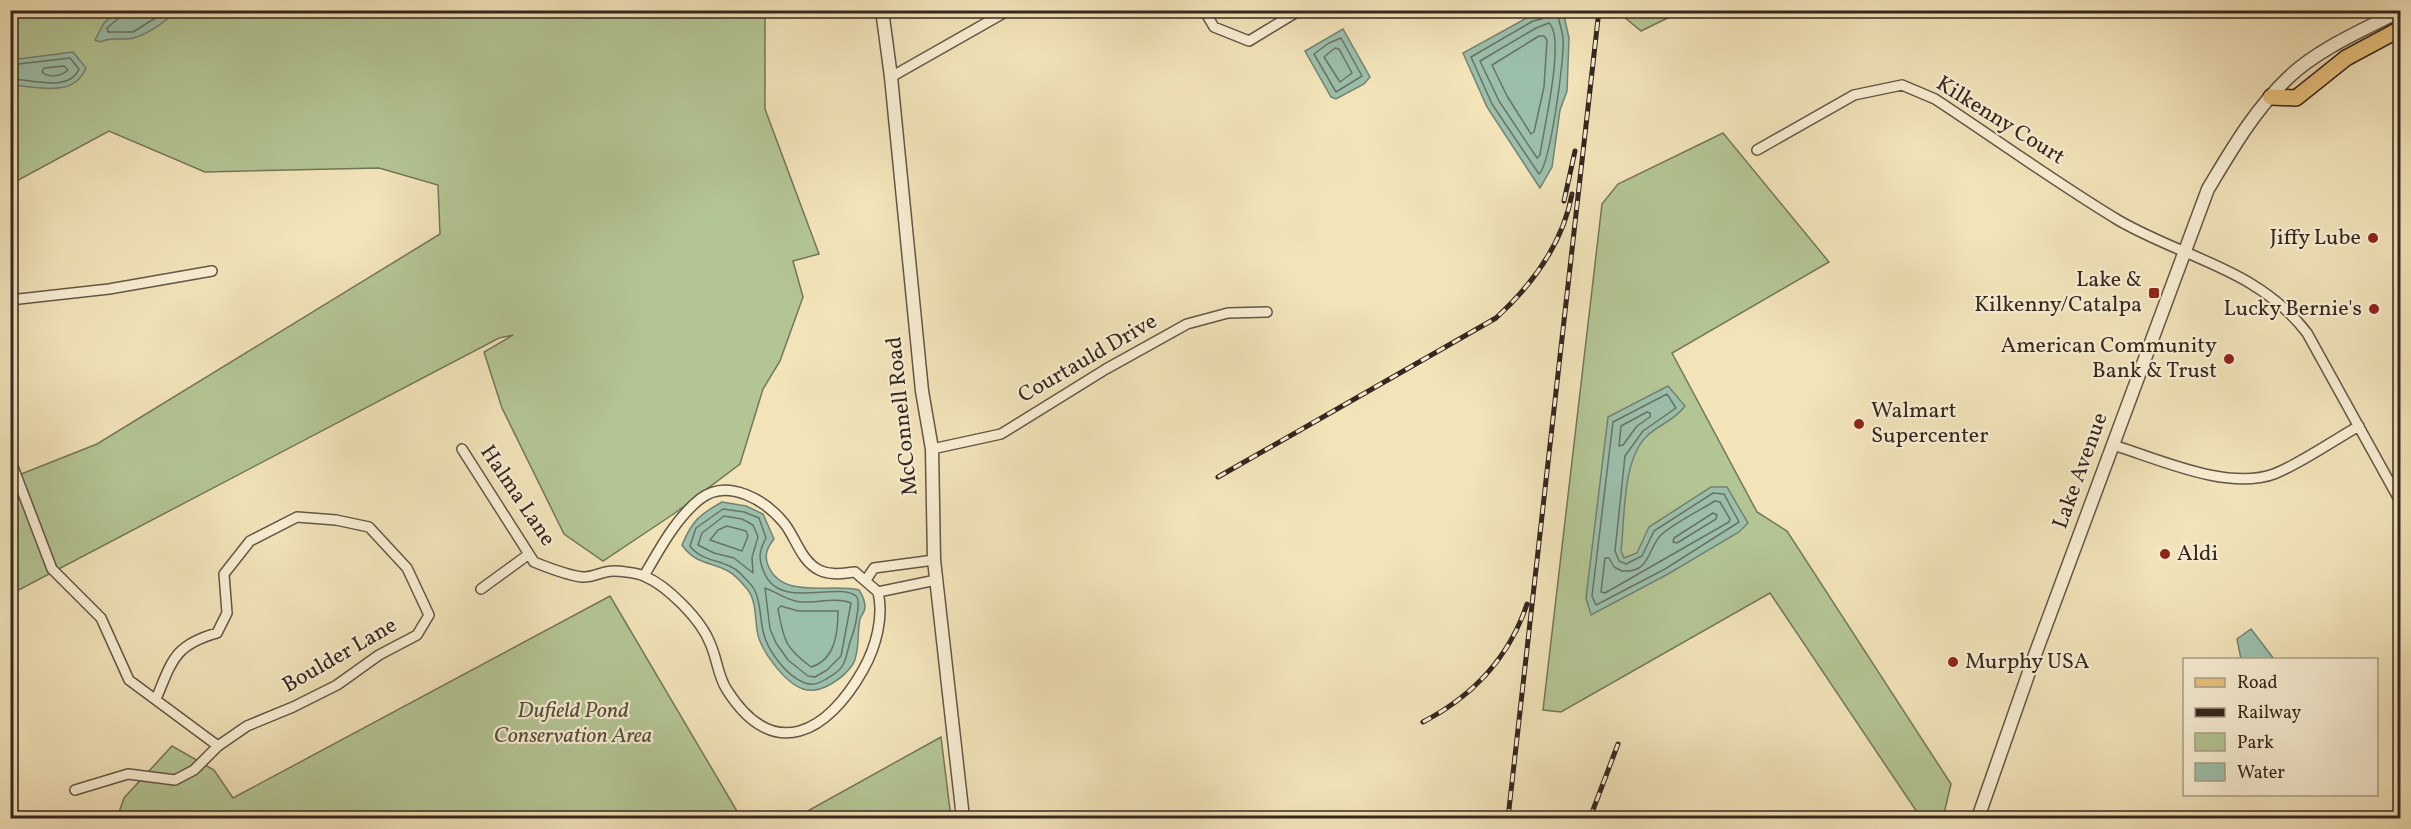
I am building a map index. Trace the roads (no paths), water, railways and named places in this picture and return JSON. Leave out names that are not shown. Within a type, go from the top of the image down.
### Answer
[{"type":"main road","points":[[2271,97],[2296,98],[2346,58],[2400,29]]},
{"type":"street","name":"McConnell Road","points":[[882,10],[891,77],[922,391],[932,449],[934,560],[963,819]]},
{"type":"street","points":[[891,77],[1009,10]]},
{"type":"street","points":[[1204,10],[1214,27],[1249,41],[1300,10]]},
{"type":"street","name":"Lake Avenue","points":[[1978,819],[2036,652],[2208,189],[2248,124],[2290,75],[2339,42],[2400,11]]},
{"type":"street","name":"Kilkenny Court","points":[[1756,150],[1854,95],[1902,86],[1935,99],[2119,220],[2184,253],[2235,273],[2270,294],[2294,316],[2307,333],[2400,501]]},
{"type":"street","points":[[10,300],[109,290],[212,271]]},
{"type":"street","name":"Courtauld Drive","points":[[932,449],[1001,434],[1110,367],[1187,324],[1228,313],[1267,312]]},
{"type":"street","points":[[10,355],[10,421]]},
{"type":"street","points":[[2113,445],[2194,470],[2239,480],[2274,474],[2359,426]]},
{"type":"street","name":"Halma Lane","points":[[462,449],[534,562],[583,577],[613,571],[644,576]]},
{"type":"street","points":[[10,459],[52,569],[101,618],[129,680],[218,746],[194,770],[175,780],[129,774],[75,790]]},
{"type":"street","points":[[732,489],[758,500],[784,523],[807,560],[818,570],[831,574],[855,572],[866,580],[878,592],[882,607],[872,654],[853,687],[825,720],[795,734],[780,735],[757,723],[742,710],[725,689],[710,642],[693,615],[644,576],[672,532],[702,498],[732,489]]},
{"type":"street","name":"Boulder Lane","points":[[156,699],[171,663],[191,640],[217,633],[227,613],[224,574],[250,542],[297,517],[336,520],[369,527],[407,568],[429,615],[417,635],[380,655],[337,685],[247,726],[218,746]]},
{"type":"street","points":[[481,589],[529,554]]},
{"type":"street","points":[[866,580],[874,568],[934,560]]},
{"type":"street","points":[[878,592],[936,580]]},
{"type":"water","points":[[118,11],[177,11],[145,34],[129,39],[108,39],[101,42],[95,40],[104,23]]},
{"type":"water","points":[[1563,11],[1569,38],[1567,91],[1560,110],[1552,167],[1540,188],[1487,107],[1463,53],[1532,15]]},
{"type":"water","points":[[1343,29],[1370,77],[1364,84],[1336,99],[1331,97],[1305,51]]},
{"type":"water","points":[[73,52],[86,68],[80,78],[72,84],[53,89],[11,85],[11,60]]},
{"type":"water","points":[[1668,386],[1685,406],[1677,415],[1648,435],[1633,458],[1624,505],[1621,551],[1624,558],[1637,553],[1649,527],[1711,487],[1727,487],[1748,523],[1739,532],[1668,574],[1591,615],[1586,598],[1608,417]]},
{"type":"water","points":[[722,502],[746,506],[763,514],[774,539],[767,552],[768,565],[774,576],[784,583],[808,588],[859,590],[865,609],[860,619],[858,648],[853,664],[838,680],[817,690],[810,690],[796,686],[788,680],[762,646],[757,630],[754,604],[748,590],[731,573],[692,556],[682,545],[697,519]]},
{"type":"water","points":[[2251,629],[2273,658],[2241,658],[2237,639]]},
{"type":"railway","points":[[1508,818],[1599,10]]},
{"type":"railway","points":[[1564,201],[1575,151]]},
{"type":"railway","points":[[1218,477],[1496,318],[1522,292],[1544,262],[1561,229],[1572,194]]},
{"type":"railway","points":[[1423,722],[1458,700],[1487,673],[1510,642],[1527,604]]},
{"type":"railway","points":[[1590,818],[1618,744]]},
{"type":"place","name":"Jiffy Lube","points":[[2373,238]]},
{"type":"place","name":"Lake & Kilkenny/Catalpa","points":[[2154,293]]},
{"type":"place","name":"Lucky Bernie's","points":[[2374,309]]},
{"type":"place","name":"American Community Bank & Trust","points":[[2229,359]]},
{"type":"place","name":"Walmart Supercenter","points":[[1859,424]]},
{"type":"place","name":"Aldi","points":[[2165,554]]},
{"type":"place","name":"Murphy USA","points":[[1953,662]]},
{"type":"park label","name":"Dufield Pond Conservation Area","points":[[573,724]]}]
